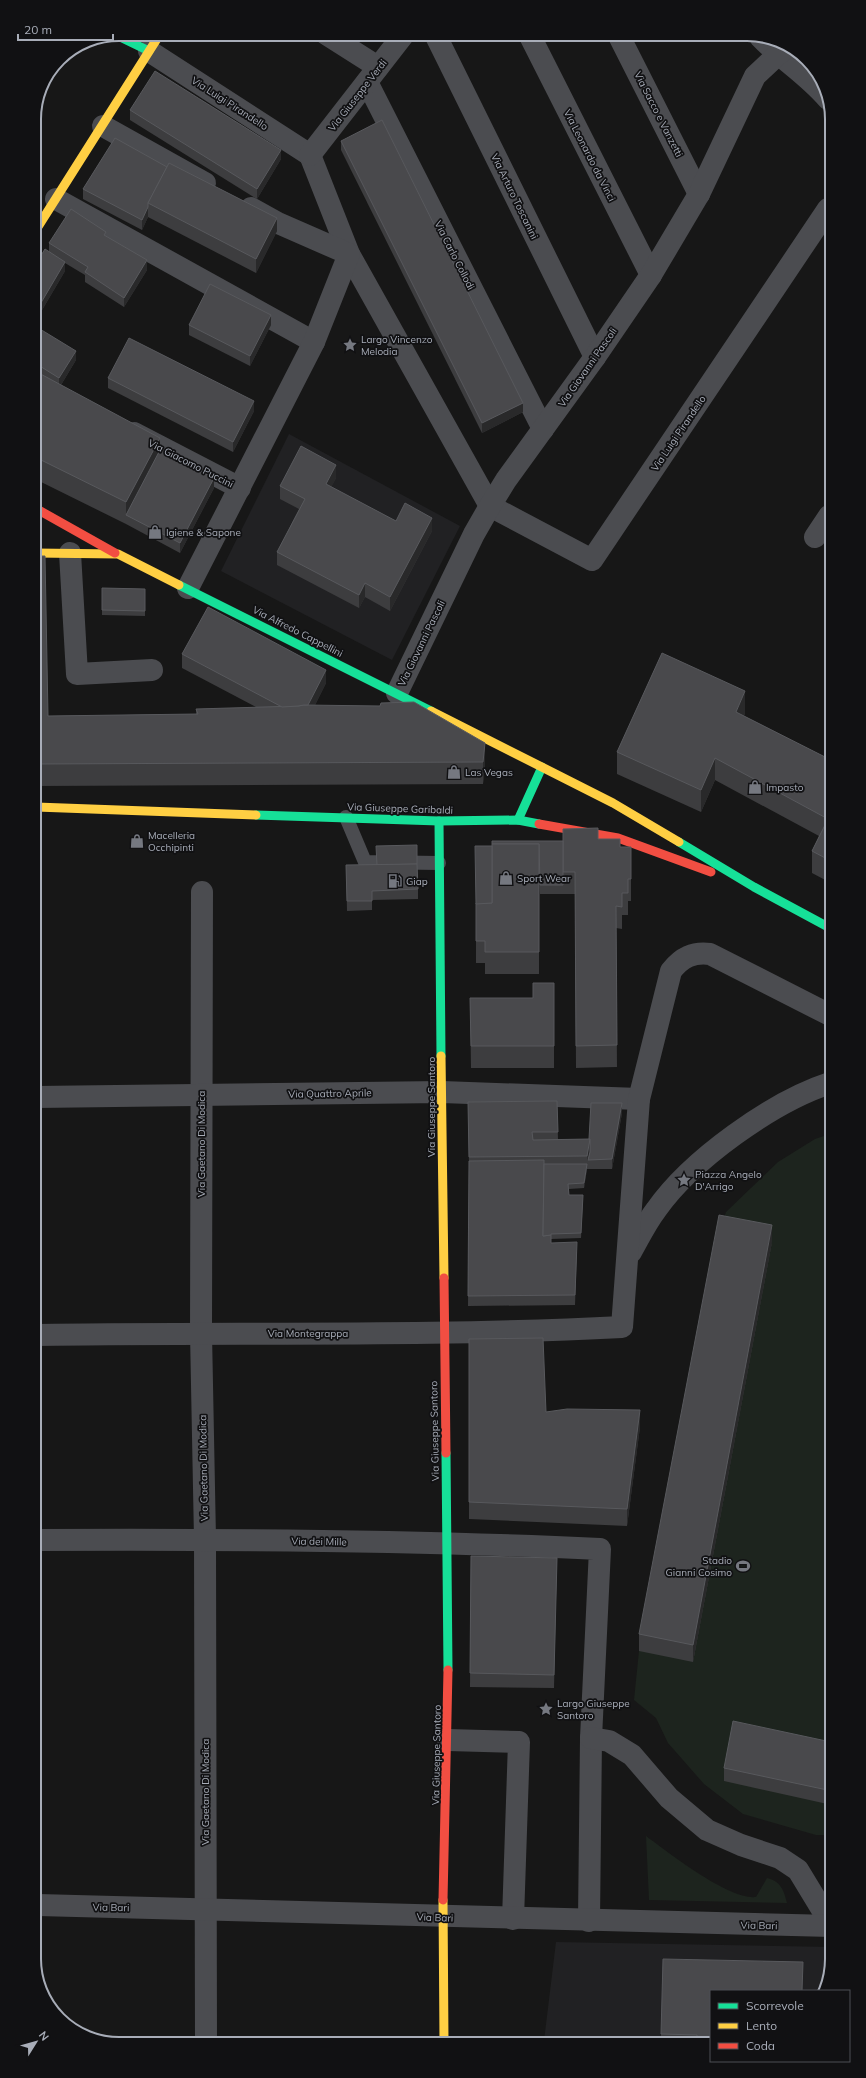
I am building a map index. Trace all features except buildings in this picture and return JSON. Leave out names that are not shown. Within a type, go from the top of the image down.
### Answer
[{"type":"main road","points":[[41,222],[155,43]]},
{"type":"main road","points":[[41,511],[118,554]]},
{"type":"main road","name":"Via Alfredo Cappellini","points":[[41,553],[118,554],[614,803],[754,887]]},
{"type":"main road","points":[[518,820],[542,767]]},
{"type":"main road","name":"Via Giuseppe Garibaldi","points":[[41,807],[439,821],[518,820],[618,838],[754,887]]},
{"type":"main road","name":"Via Giuseppe Santoro","points":[[439,821],[448,1740],[443,1917],[444,2037]]},
{"type":"main road","points":[[754,887],[825,925]]},
{"type":"street","points":[[334,41],[373,74]]},
{"type":"street","name":"Via Giuseppe Verdi","points":[[310,155],[399,41]]},
{"type":"street","name":"Via Arturo Toscanini","points":[[438,41],[595,357]]},
{"type":"street","name":"Via Leonardo da Vinci","points":[[533,41],[651,275]]},
{"type":"street","name":"Via Sacco e Vanzetti","points":[[622,41],[699,194]]},
{"type":"street","name":"Via Luigi Pirandello","points":[[155,43],[310,155]]},
{"type":"street","points":[[772,45],[781,51],[819,90]]},
{"type":"street","name":"Via Giovanni Pascoli","points":[[397,693],[474,534],[490,506],[651,275],[699,194],[755,76],[781,51]]},
{"type":"street","name":"Via Carlo Collodi","points":[[373,74],[543,429]]},
{"type":"street","points":[[103,126],[278,223],[349,254]]},
{"type":"street","points":[[310,155],[349,254],[490,506]]},
{"type":"street","points":[[56,199],[314,342]]},
{"type":"street","name":"Via Luigi Pirandello","points":[[490,506],[592,560],[825,213]]},
{"type":"street","points":[[188,588],[314,342],[349,254]]},
{"type":"street","name":"Via Giacomo Puccini","points":[[113,422],[240,488]]},
{"type":"street","points":[[815,537],[825,522]]},
{"type":"street","points":[[70,553],[78,674],[152,670]]},
{"type":"street","name":"Via Gaetano Di Modica","points":[[202,892],[201,1333],[204,1539],[206,2037]]},
{"type":"street","points":[[628,1256],[632,1099],[668,977],[677,962],[684,957],[693,954],[710,954],[825,1012]]},
{"type":"street","points":[[628,1256],[656,1210],[678,1183],[709,1156],[769,1111],[811,1089],[825,1084]]},
{"type":"street","name":"Via Quattro Aprile","points":[[41,1097],[442,1092],[632,1099]]},
{"type":"street","name":"Via Montegrappa","points":[[41,1335],[201,1333],[443,1334],[622,1327],[628,1256]]},
{"type":"street","name":"Via dei Mille","points":[[41,1540],[204,1539],[447,1543],[600,1549],[591,1738]]},
{"type":"street","points":[[588,1921],[591,1738],[609,1741],[632,1755],[669,1798],[707,1830],[741,1845],[780,1858],[798,1870],[825,1914]]},
{"type":"street","points":[[448,1740],[519,1742],[513,1919]]},
{"type":"street","name":"Via Bari","points":[[41,1906],[825,1926]]},
{"type":"lane","points":[[346,817],[365,862],[439,863]]},
{"type":"shaded area","points":[[289,434],[460,526],[392,660],[221,571]]},
{"type":"shaded area","name":"Stadio Gianni Cosimo","points":[[825,1136],[825,1835],[816,1835],[743,1814],[704,1784],[668,1743],[656,1718],[634,1700],[639,1651],[719,1232],[726,1212],[778,1162],[815,1139]]},
{"type":"shaded area","points":[[646,1836],[715,1884],[744,1896],[756,1897],[767,1878],[772,1879],[781,1887],[785,1894],[787,1903],[649,1900]]},
{"type":"shaded area","points":[[556,1942],[825,1947],[825,1964],[818,1990],[710,1990],[710,2037],[544,2037]]},
{"type":"traffic: fast","points":[[128,41],[149,51]]},
{"type":"traffic: fast","points":[[179,585],[431,711]]},
{"type":"traffic: fast","points":[[518,820],[542,767]]},
{"type":"traffic: fast","points":[[256,815],[439,821],[518,820],[539,824]]},
{"type":"traffic: fast","points":[[439,821],[441,1056]]},
{"type":"traffic: fast","points":[[679,842],[754,887],[825,925]]},
{"type":"traffic: fast","points":[[446,1453],[448,1670]]},
{"type":"traffic: slow","points":[[41,222],[156,41]]},
{"type":"traffic: slow","points":[[41,553],[118,554],[179,585]]},
{"type":"traffic: slow","points":[[431,711],[613,803],[679,842]]},
{"type":"traffic: slow","points":[[41,807],[256,815]]},
{"type":"traffic: slow","points":[[441,1056],[444,1278]]},
{"type":"traffic: slow","points":[[443,1900],[444,2037]]},
{"type":"traffic: jam","points":[[41,511],[115,553]]},
{"type":"traffic: jam","points":[[539,824],[618,838],[711,872]]},
{"type":"traffic: jam","points":[[444,1278],[446,1453]]},
{"type":"traffic: jam","points":[[443,1900],[448,1670]]},
{"type":"place","name":"Largo Vincenzo Melodia","points":[[350,345]]},
{"type":"place","name":"Igiene & Sapone","points":[[155,532]]},
{"type":"place","name":"Las Vegas","points":[[454,772]]},
{"type":"place","name":"Impasto","points":[[755,787]]},
{"type":"place","name":"Macelleria Occhipinti","points":[[137,841]]},
{"type":"place","name":"Sport Wear","points":[[506,878]]},
{"type":"place","name":"Giap","points":[[395,881]]},
{"type":"place","name":"Piazza Angelo D'Arrigo","points":[[684,1180]]},
{"type":"place","name":"Stadio Gianni Cosimo","points":[[743,1566]]},
{"type":"place","name":"Largo Giuseppe Santoro","points":[[546,1709]]}]
